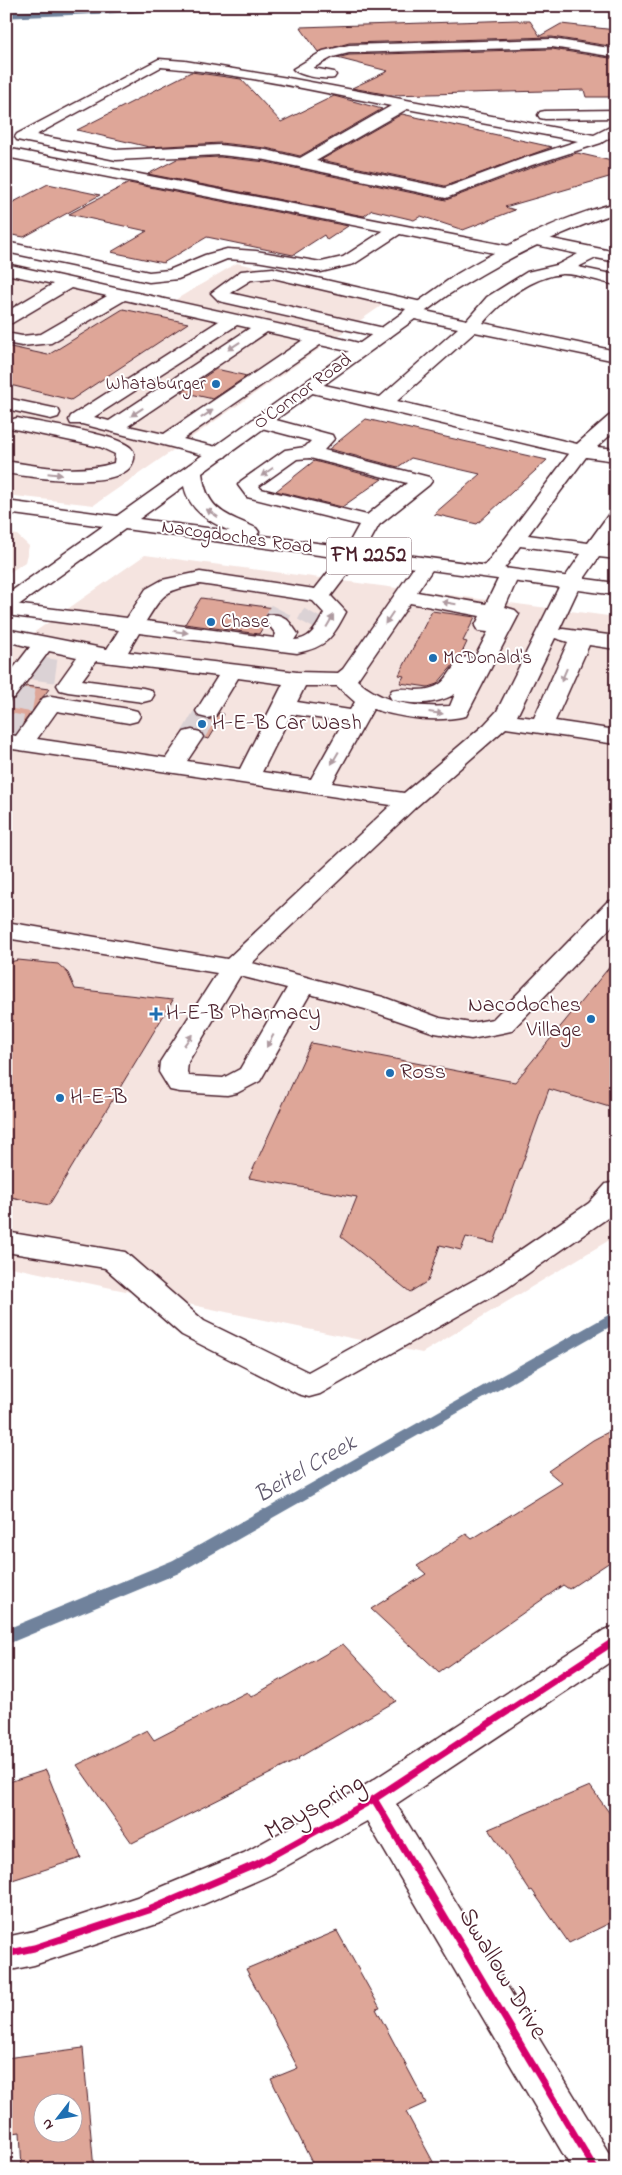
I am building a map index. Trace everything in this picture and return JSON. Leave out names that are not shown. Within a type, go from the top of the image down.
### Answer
[{"type":"main road","points":[[347,79],[300,69],[328,54],[349,49],[552,43],[616,52]]},
{"type":"main road","points":[[596,140],[194,66],[159,63],[22,138],[116,155],[220,150],[266,155],[301,164],[446,193],[527,162],[596,140],[616,128]]},
{"type":"main road","points":[[366,82],[451,98]]},
{"type":"main road","points":[[301,164],[403,105]]},
{"type":"main road","points":[[616,114],[540,114],[616,128]]},
{"type":"main road","points":[[6,152],[509,251]]},
{"type":"main road","name":"O'Connor Road","points":[[6,605],[416,310],[487,262],[552,230],[616,208]]},
{"type":"main road","points":[[6,247],[149,277],[172,275],[211,258],[227,254],[256,256],[320,267],[348,261],[397,229]]},
{"type":"main road","points":[[533,240],[616,257]]},
{"type":"main road","points":[[384,403],[472,326],[493,301],[533,276],[563,269],[594,252]]},
{"type":"main road","points":[[6,269],[318,338],[362,350]]},
{"type":"main road","points":[[563,269],[616,280]]},
{"type":"main road","points":[[384,333],[225,297],[219,294],[246,275],[274,273],[472,326],[616,356]]},
{"type":"main road","points":[[6,319],[68,283]]},
{"type":"main road","points":[[6,338],[22,341],[46,338],[122,294]]},
{"type":"main road","points":[[78,420],[234,319]]},
{"type":"main road","points":[[113,428],[264,326]]},
{"type":"main road","points":[[167,441],[318,338]]},
{"type":"main road","points":[[310,387],[581,451],[616,455]]},
{"type":"main road","points":[[6,403],[218,453]]},
{"type":"main road","points":[[11,427],[38,410]]},
{"type":"main road","points":[[494,610],[500,574],[516,538],[581,451],[616,420]]},
{"type":"main road","points":[[260,422],[325,439],[310,452]]},
{"type":"main road","points":[[6,467],[72,476],[101,474],[122,467],[125,458],[124,451],[106,443],[11,427]]},
{"type":"main road","points":[[6,609],[133,626],[298,616],[354,554],[371,522],[422,482],[310,452],[292,454],[248,485],[254,493],[371,522]]},
{"type":"main road","points":[[192,472],[197,495],[205,508],[222,519],[271,543]]},
{"type":"main road","name":"Nacogdoches Road","points":[[6,508],[616,589]]},
{"type":"main road","points":[[303,984],[250,1075],[228,1087],[180,1084],[173,1072],[174,1062],[233,967],[409,801],[492,730],[507,713],[571,583],[616,518]]},
{"type":"main road","points":[[516,538],[616,553]]},
{"type":"main road","points":[[318,787],[356,697],[351,674],[426,564]]},
{"type":"main road","points":[[114,656],[153,593],[170,584],[200,578],[298,616]]},
{"type":"main road","points":[[6,636],[90,653],[297,679],[407,710],[445,714],[458,711],[508,614],[494,610],[404,596]]},
{"type":"main road","points":[[546,632],[616,643]]},
{"type":"main road","points":[[545,720],[581,638]]},
{"type":"main road","points":[[18,683],[44,643]]},
{"type":"main road","points":[[42,708],[90,653]]},
{"type":"main road","points":[[116,735],[166,663]]},
{"type":"main road","points":[[207,711],[232,671]]},
{"type":"main road","points":[[248,776],[297,679]]},
{"type":"main road","points":[[42,708],[143,695]]},
{"type":"main road","points":[[284,706],[356,697]]},
{"type":"main road","points":[[42,708],[116,735],[173,765],[409,801]]},
{"type":"main road","points":[[42,708],[116,735]]},
{"type":"main road","points":[[501,720],[545,720],[616,724]]},
{"type":"main road","points":[[545,720],[616,738]]},
{"type":"main road","points":[[173,765],[192,737]]},
{"type":"main road","points":[[6,930],[233,967],[374,1003],[435,1025],[472,1032],[502,1025],[616,907]]},
{"type":"main road","points":[[6,1242],[114,1259],[192,1328],[309,1386],[496,1281],[599,1210],[616,1191]]},
{"type":"main road","name":"Mayspring","points":[[6,1954],[34,1948],[149,1910],[256,1864],[374,1799],[616,1640]]},
{"type":"main road","name":"Swallow Drive","points":[[374,1799],[595,2169]]},
{"type":"shaded area","points":[[6,262],[175,300],[237,263],[394,297],[94,505],[6,495]]},
{"type":"shaded area","points":[[6,533],[17,535],[29,546],[25,562],[6,575]]},
{"type":"shaded area","points":[[145,555],[616,617],[616,1236],[422,1353],[6,1266],[6,652]]},
{"type":"building","points":[[530,21],[540,36],[561,24],[616,30],[616,47],[552,37],[349,43],[318,52],[300,27]]},
{"type":"building","points":[[552,49],[616,59],[616,97],[586,97],[584,90],[390,95],[352,88],[388,71],[337,58],[349,55]]},
{"type":"building","points":[[191,72],[241,79],[281,122],[334,96],[382,109],[300,156],[266,148],[220,143],[149,147],[77,130]]},
{"type":"building","points":[[402,114],[552,147],[445,186],[321,160]]},
{"type":"building","points":[[577,153],[616,162],[616,175],[505,207],[515,210],[463,230],[421,216],[414,220],[372,210],[364,216],[148,174],[177,159],[220,157],[266,162],[446,200],[533,167]]},
{"type":"building","points":[[129,183],[348,226],[327,240],[324,235],[293,255],[207,237],[163,263],[111,252],[147,231],[69,214]]},
{"type":"building","points":[[48,184],[100,195],[24,237],[6,234],[6,206]]},
{"type":"building","points":[[123,309],[188,323],[71,400],[6,384],[6,346],[48,355]]},
{"type":"building","name":"Whataburger","points":[[216,369],[247,376],[213,399],[182,392]]},
{"type":"building","points":[[366,419],[547,460],[477,524],[434,514],[480,474],[411,458],[398,467],[329,449]]},
{"type":"building","points":[[314,461],[382,479],[342,507],[276,491]]},
{"type":"building","points":[[201,598],[274,608],[263,619],[265,624],[259,634],[185,624]]},
{"type":"building","name":"McDonald's","points":[[432,611],[475,617],[463,641],[467,642],[460,657],[437,684],[428,687],[400,683],[404,676],[399,675]]},
{"type":"building","points":[[26,686],[49,689],[15,734],[6,732],[6,703],[16,699]]},
{"type":"building","name":"H-E-B Car Wash","points":[[195,713],[199,718],[207,720],[215,718],[219,713],[224,714],[209,739],[204,738],[200,730],[192,728],[184,730]]},
{"type":"building","points":[[616,959],[616,1109],[549,1089],[494,1243],[466,1237],[461,1250],[440,1245],[428,1281],[410,1292],[341,1237],[357,1197],[249,1178],[311,1043],[515,1082]]},
{"type":"building","name":"H-E-B","points":[[18,960],[58,964],[68,973],[75,989],[173,1000],[49,1205],[6,1196],[6,963]]},
{"type":"building","points":[[616,1428],[616,1558],[569,1589],[563,1585],[439,1672],[371,1609],[426,1574],[417,1566],[466,1534],[472,1539],[562,1483],[548,1471],[593,1440]]},
{"type":"building","points":[[343,1644],[396,1701],[299,1759],[132,1843],[77,1765],[147,1730],[154,1740],[247,1692],[251,1697]]},
{"type":"building","points":[[46,1770],[81,1858],[6,1882],[6,1783]]},
{"type":"building","points":[[590,1786],[616,1822],[616,1920],[569,1943],[532,1890],[530,1891],[489,1829]]},
{"type":"building","points":[[337,1931],[380,2008],[376,2009],[426,2103],[406,2112],[437,2169],[315,2169],[271,2079],[298,2068],[246,1969]]},
{"type":"building","points":[[83,2048],[94,2169],[22,2169],[20,2132],[6,2134],[6,2058]]},
{"type":"waterway","points":[[6,15],[217,6]]},
{"type":"waterway","points":[[603,6],[616,8]]},
{"type":"waterway","name":"Beitel Creek","points":[[263,1517],[616,1317]]},
{"type":"waterway","name":"Beitel Creek","points":[[6,1637],[175,1567],[265,1516]]},
{"type":"tunnel","points":[[276,620],[281,610]]},
{"type":"tunnel","points":[[308,625],[314,614]]},
{"type":"tunnel","points":[[33,668],[62,672]]},
{"type":"tunnel","points":[[11,697],[40,702]]},
{"type":"tunnel","points":[[192,737],[207,711]]},
{"type":"tunnel","points":[[6,724],[22,727]]},
{"type":"cycle path","points":[[6,1954],[34,1948],[149,1910],[257,1864],[374,1799],[616,1640]]},
{"type":"cycle path","points":[[374,1799],[595,2169]]},
{"type":"place","name":"Whataburger","points":[[216,384]]},
{"type":"place","name":"Chase","points":[[211,622]]},
{"type":"place","name":"McDonald's","points":[[433,658]]},
{"type":"place","name":"H-E-B Car Wash","points":[[202,724]]},
{"type":"place","name":"H-E-B Pharmacy","points":[[156,1014]]},
{"type":"place","name":"Nacodoches Village","points":[[591,1019]]},
{"type":"place","name":"Ross","points":[[390,1073]]},
{"type":"place","name":"H-E-B","points":[[60,1098]]}]
